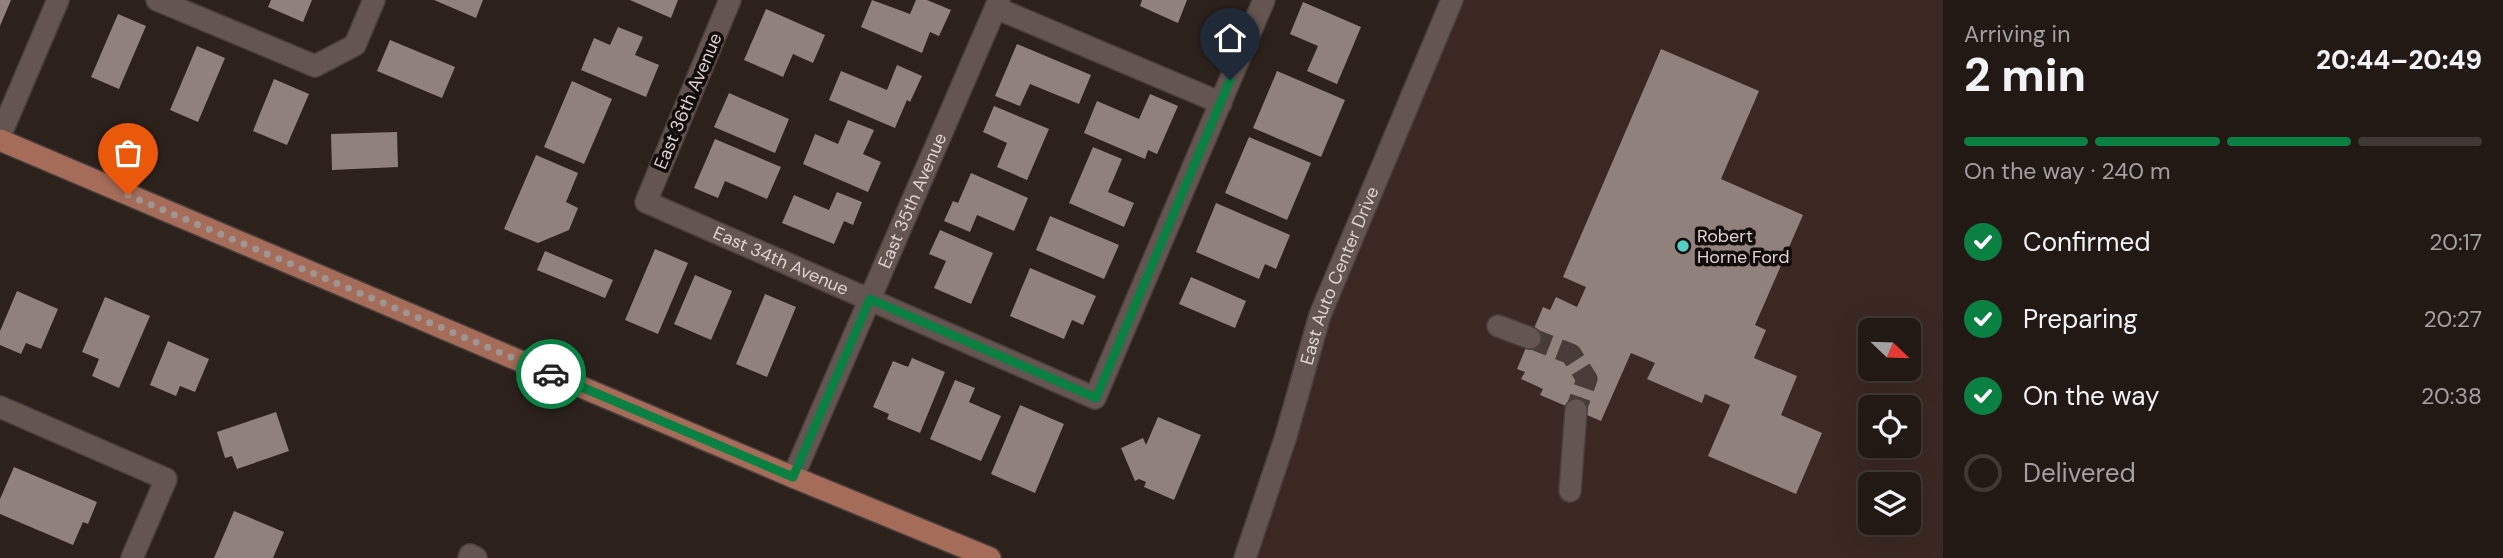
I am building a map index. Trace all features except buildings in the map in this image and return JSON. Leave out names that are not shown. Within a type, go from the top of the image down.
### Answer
[{"type":"main road","points":[[0,138],[793,477],[990,558]]},
{"type":"street","points":[[0,138],[58,0]]},
{"type":"street","points":[[157,0],[315,66],[355,46],[374,0]]},
{"type":"street","name":"East 36th Avenue","points":[[646,202],[730,0]]},
{"type":"street","name":"East 34th Avenue","points":[[646,202],[1096,398],[1264,0]]},
{"type":"street","name":"East Auto Center Drive","points":[[1245,558],[1286,436],[1320,315],[1451,0]]},
{"type":"street","points":[[998,4],[1220,103]]},
{"type":"street","name":"East 35th Avenue","points":[[793,477],[998,4]]},
{"type":"street","points":[[1499,326],[1530,338]]},
{"type":"street","points":[[0,408],[166,479],[132,558]]},
{"type":"street","points":[[1570,491],[1576,410]]},
{"type":"street","points":[[469,558],[470,555],[476,558]]},
{"type":"shaded area","points":[[1452,0],[1943,0],[1943,558],[1245,558],[1320,315]]},
{"type":"tunnel","points":[[1530,338],[1571,354],[1587,379],[1576,410]]},
{"type":"way so far","points":[[128,195],[551,374]]},
{"type":"place","name":"Robert Horne Ford","points":[[1683,246]]},
{"type":"route","points":[[551,374],[793,477],[870,299],[1096,398],[1230,80]]}]
